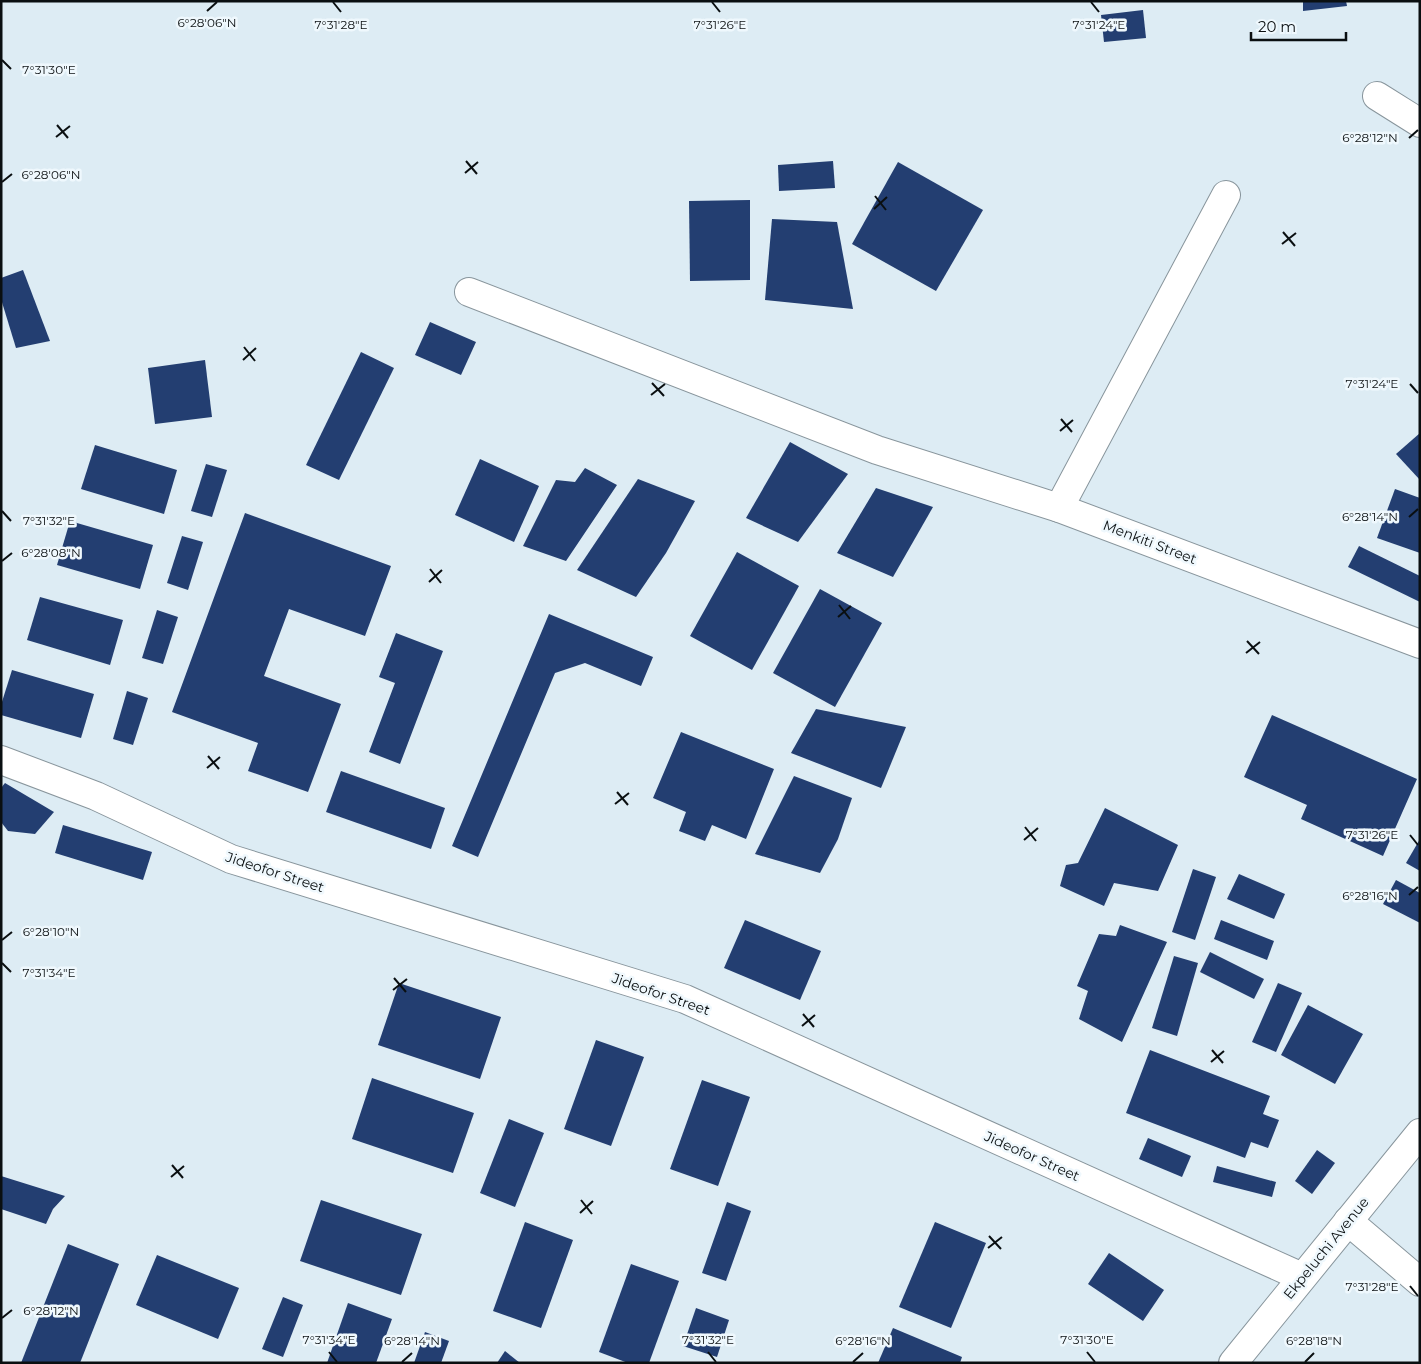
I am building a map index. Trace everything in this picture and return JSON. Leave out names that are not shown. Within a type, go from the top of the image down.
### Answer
[{"type":"street","points":[[1377,96],[1420,123]]},
{"type":"street","points":[[1059,508],[1226,195]]},
{"type":"street","name":"Menkiti Street","points":[[469,292],[877,450],[1059,508],[1420,644]]},
{"type":"street","name":"Jideofor Street","points":[[1,760],[96,796],[231,859],[685,1000],[1302,1277]]},
{"type":"street","name":"Ekpeluchi Avenue","points":[[1233,1363],[1420,1133]]},
{"type":"street","points":[[1348,1221],[1420,1282]]},
{"type":"building","points":[[1303,1],[1346,1],[1347,6],[1303,11]]},
{"type":"building","points":[[1143,10],[1146,38],[1104,42],[1101,15]]},
{"type":"building","points":[[833,161],[835,188],[779,191],[778,165]]},
{"type":"building","points":[[898,162],[983,210],[936,291],[852,244]]},
{"type":"building","points":[[750,200],[750,280],[690,281],[689,201]]},
{"type":"building","points":[[772,219],[837,222],[853,309],[765,300]]},
{"type":"building","points":[[23,270],[50,341],[16,348],[1,299],[1,278]]},
{"type":"building","points":[[430,322],[476,342],[461,375],[415,355]]},
{"type":"building","points":[[361,352],[394,368],[339,480],[306,465]]},
{"type":"building","points":[[205,360],[212,417],[155,424],[148,368]]},
{"type":"building","points":[[1420,433],[1420,480],[1396,454]]},
{"type":"building","points":[[790,442],[848,474],[798,542],[746,518]]},
{"type":"building","points":[[95,445],[177,470],[164,514],[81,489]]},
{"type":"building","points":[[480,459],[539,486],[514,542],[455,515]]},
{"type":"building","points":[[206,464],[227,470],[212,517],[191,511]]},
{"type":"building","points":[[585,468],[617,485],[566,561],[523,546],[556,480],[575,482]]},
{"type":"building","points":[[638,479],[695,501],[666,553],[636,597],[577,570]]},
{"type":"building","points":[[876,488],[933,507],[893,577],[837,553]]},
{"type":"building","points":[[1395,489],[1420,498],[1420,553],[1377,538]]},
{"type":"building","points":[[245,513],[391,566],[365,636],[289,609],[264,676],[341,704],[308,792],[248,771],[258,743],[172,712]]},
{"type":"building","points":[[70,521],[153,545],[140,589],[57,565]]},
{"type":"building","points":[[182,536],[203,542],[188,590],[167,583]]},
{"type":"building","points":[[1359,546],[1420,576],[1420,602],[1348,567]]},
{"type":"building","points":[[737,552],[799,586],[752,670],[690,636]]},
{"type":"building","points":[[820,589],[882,623],[835,707],[773,673]]},
{"type":"building","points":[[40,597],[123,620],[110,665],[27,640]]},
{"type":"building","points":[[157,610],[178,617],[163,664],[142,658]]},
{"type":"building","points":[[549,614],[653,657],[641,686],[585,663],[555,673],[478,857],[452,846]]},
{"type":"building","points":[[396,633],[443,651],[400,764],[369,752],[395,683],[379,677]]},
{"type":"building","points":[[12,670],[94,694],[81,738],[1,715],[1,705]]},
{"type":"building","points":[[127,691],[148,698],[133,745],[113,739]]},
{"type":"building","points":[[816,709],[906,727],[881,788],[791,753]]},
{"type":"building","points":[[1272,715],[1417,779],[1383,856],[1301,819],[1307,805],[1244,777]]},
{"type":"building","points":[[681,732],[774,769],[746,839],[712,825],[705,841],[679,831],[686,812],[653,798]]},
{"type":"building","points":[[341,771],[445,808],[431,849],[326,812]]},
{"type":"building","points":[[794,776],[852,798],[838,839],[820,873],[755,854]]},
{"type":"building","points":[[5,783],[54,812],[35,834],[8,831],[1,822],[1,788]]},
{"type":"building","points":[[1105,808],[1178,845],[1158,891],[1114,883],[1104,906],[1060,886],[1066,865],[1078,863]]},
{"type":"building","points":[[63,825],[152,852],[143,880],[55,853]]},
{"type":"building","points":[[1420,839],[1420,871],[1406,863]]},
{"type":"building","points":[[1193,869],[1216,877],[1195,940],[1172,932]]},
{"type":"building","points":[[1239,874],[1285,894],[1274,919],[1227,899]]},
{"type":"building","points":[[1396,880],[1420,893],[1420,923],[1383,904]]},
{"type":"building","points":[[745,920],[821,951],[800,1000],[724,968]]},
{"type":"building","points":[[1221,920],[1274,941],[1267,960],[1214,939]]},
{"type":"building","points":[[1120,925],[1167,942],[1122,1042],[1079,1019],[1088,991],[1077,986],[1099,934],[1116,936]]},
{"type":"building","points":[[1210,952],[1264,979],[1254,999],[1200,972]]},
{"type":"building","points":[[1174,956],[1198,963],[1177,1036],[1152,1028]]},
{"type":"building","points":[[399,983],[501,1017],[480,1079],[378,1045]]},
{"type":"building","points":[[1278,983],[1302,993],[1276,1052],[1252,1042]]},
{"type":"building","points":[[1308,1005],[1363,1034],[1335,1084],[1281,1055]]},
{"type":"building","points":[[596,1040],[644,1057],[611,1146],[564,1129]]},
{"type":"building","points":[[1150,1050],[1270,1096],[1263,1114],[1279,1120],[1268,1148],[1251,1142],[1245,1158],[1126,1113]]},
{"type":"building","points":[[372,1078],[474,1113],[453,1173],[352,1139]]},
{"type":"building","points":[[702,1080],[750,1097],[718,1186],[670,1169]]},
{"type":"building","points":[[509,1119],[544,1133],[515,1207],[480,1193]]},
{"type":"building","points":[[1148,1138],[1191,1156],[1182,1177],[1139,1159]]},
{"type":"building","points":[[1317,1150],[1335,1163],[1312,1194],[1295,1181]]},
{"type":"building","points":[[1217,1166],[1276,1182],[1272,1197],[1213,1182]]},
{"type":"building","points":[[1,1176],[65,1196],[53,1209],[46,1224],[1,1209]]},
{"type":"building","points":[[321,1200],[422,1234],[401,1295],[300,1261]]},
{"type":"building","points":[[727,1202],[751,1211],[726,1281],[702,1273]]},
{"type":"building","points":[[525,1222],[573,1240],[541,1328],[493,1311]]},
{"type":"building","points":[[935,1222],[986,1243],[951,1328],[899,1307]]},
{"type":"building","points":[[68,1244],[119,1264],[80,1363],[21,1363]]},
{"type":"building","points":[[1109,1253],[1164,1290],[1143,1321],[1088,1284]]},
{"type":"building","points":[[157,1255],[239,1288],[218,1339],[136,1305]]},
{"type":"building","points":[[631,1264],[679,1281],[649,1363],[628,1363],[599,1352]]},
{"type":"building","points":[[283,1297],[303,1305],[283,1357],[262,1349]]},
{"type":"building","points":[[348,1303],[392,1319],[376,1363],[327,1363]]},
{"type":"building","points":[[696,1308],[729,1320],[717,1357],[683,1346]]},
{"type":"building","points":[[893,1328],[962,1357],[960,1363],[878,1363]]},
{"type":"building","points":[[425,1332],[449,1341],[441,1363],[414,1363]]},
{"type":"building","points":[[505,1351],[520,1363],[497,1363]]}]
